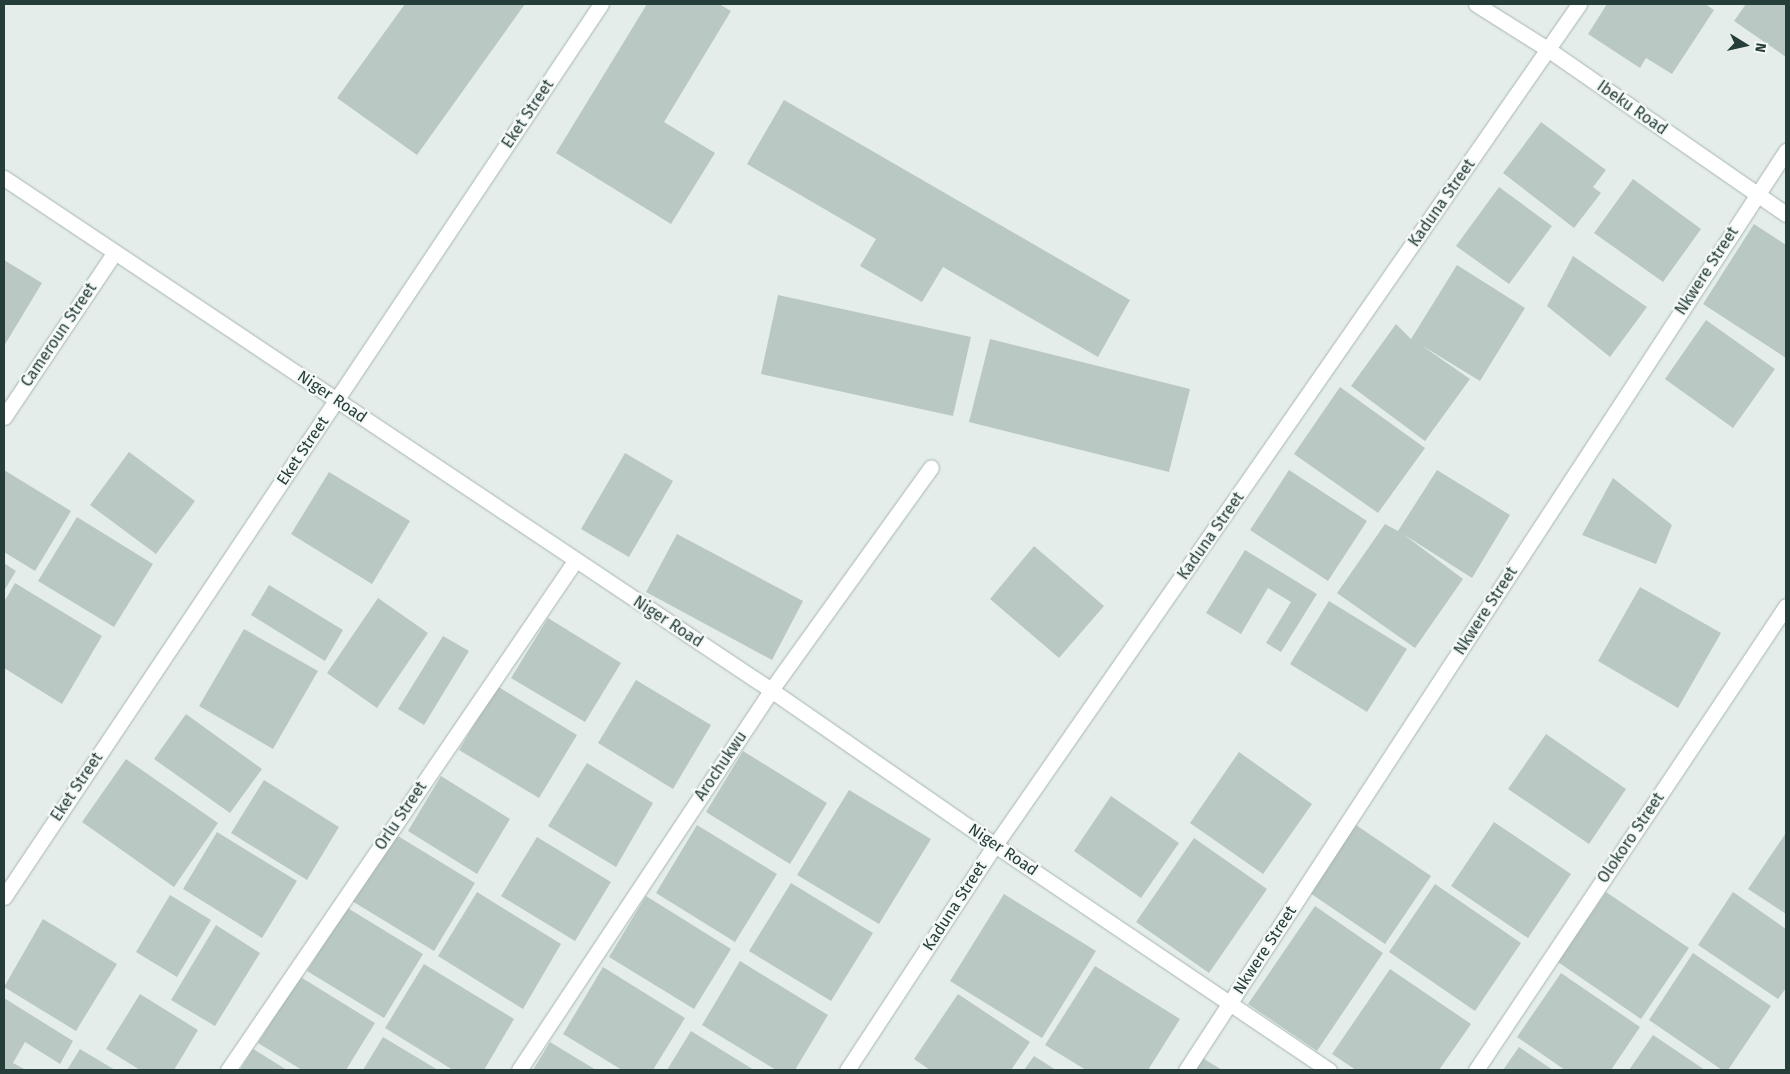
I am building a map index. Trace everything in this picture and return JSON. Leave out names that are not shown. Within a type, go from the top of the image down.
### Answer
[{"type":"street","name":"Eket Street","points":[[4,897],[601,4]]},
{"type":"street","name":"Ibeku Road","points":[[1476,4],[1549,50],[1786,214]]},
{"type":"street","name":"Kaduna Street","points":[[847,1070],[995,845],[1549,50],[1579,4]]},
{"type":"street","name":"Nkwere Street","points":[[1186,1070],[1756,194],[1786,151]]},
{"type":"street","name":"Niger Road","points":[[4,178],[575,561],[771,690],[995,845],[1330,1070]]},
{"type":"street","name":"Cameroun Street","points":[[4,416],[114,253]]},
{"type":"street","name":"Arochukwu","points":[[519,1070],[771,690],[931,467]]},
{"type":"street","name":"Orlu Street","points":[[228,1070],[575,561]]},
{"type":"street","name":"Olokoro Street","points":[[1476,1070],[1786,606]]},
{"type":"building","points":[[405,4],[525,4],[417,155],[337,98]]},
{"type":"building","points":[[647,4],[719,4],[731,11],[664,122],[715,153],[671,224],[556,153]]},
{"type":"building","points":[[1607,4],[1705,4],[1714,10],[1672,74],[1646,58],[1640,68],[1588,34]]},
{"type":"building","points":[[1746,4],[1786,4],[1786,57],[1734,21]]},
{"type":"building","points":[[784,100],[1130,300],[1098,357],[943,267],[922,302],[860,266],[876,239],[747,164]]},
{"type":"building","points":[[1541,122],[1606,170],[1593,187],[1601,193],[1574,228],[1503,173]]},
{"type":"building","points":[[1633,179],[1701,229],[1663,282],[1594,233]]},
{"type":"building","points":[[1499,187],[1552,226],[1509,284],[1456,246]]},
{"type":"building","points":[[1754,224],[1786,245],[1786,358],[1703,304]]},
{"type":"building","points":[[1573,256],[1647,307],[1610,357],[1547,306]]},
{"type":"building","points":[[4,260],[42,283],[4,346]]},
{"type":"building","points":[[1457,265],[1525,308],[1480,381],[1421,345],[1470,379],[1425,441],[1351,386],[1396,324],[1411,339]]},
{"type":"building","points":[[778,295],[971,337],[953,416],[761,374]]},
{"type":"building","points":[[1706,320],[1775,369],[1733,428],[1665,379]]},
{"type":"building","points":[[990,339],[1190,389],[1169,472],[969,422]]},
{"type":"building","points":[[1340,387],[1425,448],[1378,513],[1294,454]]},
{"type":"building","points":[[129,452],[195,501],[156,554],[90,505]]},
{"type":"building","points":[[625,453],[673,481],[629,557],[581,529]]},
{"type":"building","points":[[4,470],[71,511],[35,571],[4,552]]},
{"type":"building","points":[[1289,470],[1367,521],[1328,581],[1250,530]]},
{"type":"building","points":[[1437,470],[1510,515],[1472,578],[1403,534],[1463,579],[1415,648],[1337,593],[1385,524],[1398,531]]},
{"type":"building","points":[[329,472],[410,521],[372,584],[291,534]]},
{"type":"building","points":[[1613,478],[1672,525],[1656,564],[1582,535]]},
{"type":"building","points":[[77,517],[153,564],[114,627],[38,581]]},
{"type":"building","points":[[677,534],[803,601],[772,660],[646,592]]},
{"type":"building","points":[[1034,546],[1104,606],[1059,658],[990,599]]},
{"type":"building","points":[[1245,550],[1317,594],[1281,652],[1266,643],[1291,602],[1268,588],[1241,634],[1206,613]]},
{"type":"building","points":[[4,563],[16,571],[4,591]]},
{"type":"building","points":[[15,583],[102,636],[62,704],[4,668],[4,602]]},
{"type":"building","points":[[269,585],[343,630],[325,661],[251,615]]},
{"type":"building","points":[[1640,587],[1721,633],[1678,708],[1598,661]]},
{"type":"building","points":[[378,598],[428,633],[377,708],[327,673]]},
{"type":"building","points":[[1329,601],[1407,649],[1367,712],[1290,664]]},
{"type":"building","points":[[548,618],[621,663],[585,722],[511,678]]},
{"type":"building","points":[[244,629],[318,671],[273,749],[199,706]]},
{"type":"building","points":[[443,636],[469,651],[424,725],[398,709]]},
{"type":"building","points":[[636,680],[711,725],[673,789],[598,743]]},
{"type":"building","points":[[497,686],[577,735],[539,798],[459,750]]},
{"type":"building","points":[[186,714],[262,769],[230,813],[154,759]]},
{"type":"building","points":[[1546,734],[1626,789],[1589,844],[1508,789]]},
{"type":"building","points":[[743,751],[827,803],[790,864],[706,812]]},
{"type":"building","points":[[1239,752],[1312,804],[1263,874],[1190,823]]},
{"type":"building","points":[[126,759],[218,823],[174,887],[82,822]]},
{"type":"building","points":[[587,763],[653,803],[616,867],[548,826]]},
{"type":"building","points":[[441,776],[510,819],[477,874],[408,831]]},
{"type":"building","points":[[264,780],[339,827],[307,880],[231,833]]},
{"type":"building","points":[[849,790],[931,839],[879,924],[797,875]]},
{"type":"building","points":[[1111,796],[1179,843],[1141,898],[1074,851]]},
{"type":"building","points":[[1494,822],[1571,874],[1528,938],[1451,886]]},
{"type":"building","points":[[697,825],[777,874],[735,942],[656,893]]},
{"type":"building","points":[[1356,825],[1431,876],[1385,944],[1310,893]]},
{"type":"building","points":[[217,832],[297,881],[262,938],[183,889]]},
{"type":"building","points":[[393,833],[475,883],[434,951],[352,901]]},
{"type":"building","points":[[1786,833],[1786,914],[1748,889]]},
{"type":"building","points":[[537,837],[611,882],[575,941],[501,896]]},
{"type":"building","points":[[1194,838],[1267,889],[1209,973],[1136,922]]},
{"type":"building","points":[[791,883],[873,933],[831,1001],[749,951]]},
{"type":"building","points":[[1435,884],[1521,943],[1475,1011],[1389,952]]},
{"type":"building","points":[[477,892],[561,944],[523,1009],[438,956]]},
{"type":"building","points":[[1606,892],[1689,948],[1641,1019],[1558,962]]},
{"type":"building","points":[[1733,892],[1786,929],[1786,988],[1778,999],[1698,945]]},
{"type":"building","points":[[1004,894],[1096,951],[1042,1038],[950,981]]},
{"type":"building","points":[[170,895],[211,920],[177,977],[136,952]]},
{"type":"building","points":[[646,896],[731,949],[694,1009],[609,957]]},
{"type":"building","points":[[1315,906],[1383,953],[1317,1051],[1248,1004]]},
{"type":"building","points":[[346,907],[423,954],[384,1018],[307,971]]},
{"type":"building","points":[[43,919],[117,964],[76,1031],[4,987]]},
{"type":"building","points":[[216,925],[260,953],[215,1026],[171,1000]]},
{"type":"building","points":[[1693,953],[1771,1006],[1728,1070],[1722,1070],[1649,1020]]},
{"type":"building","points":[[740,961],[828,1015],[795,1070],[776,1070],[702,1025]]},
{"type":"building","points":[[424,964],[514,1019],[484,1070],[453,1070],[385,1028]]},
{"type":"building","points":[[1095,966],[1180,1019],[1148,1070],[1086,1070],[1045,1045]]},
{"type":"building","points":[[603,967],[685,1018],[653,1070],[622,1070],[563,1034]]},
{"type":"building","points":[[1390,969],[1471,1024],[1439,1070],[1356,1070],[1332,1054]]},
{"type":"building","points":[[1561,973],[1640,1027],[1611,1070],[1565,1070],[1517,1037]]},
{"type":"building","points":[[299,976],[375,1023],[346,1070],[302,1070],[258,1043]]},
{"type":"building","points":[[140,994],[198,1030],[174,1070],[140,1070],[106,1049]]},
{"type":"building","points":[[958,994],[1030,1042],[1011,1070],[930,1070],[914,1059]]},
{"type":"building","points":[[4,998],[73,1041],[60,1064],[25,1042],[13,1063],[26,1070],[4,1070]]},
{"type":"building","points":[[691,1031],[754,1070],[667,1070]]},
{"type":"building","points":[[1653,1035],[1705,1070],[1629,1070]]},
{"type":"building","points":[[383,1037],[438,1070],[363,1070]]},
{"type":"building","points":[[550,1042],[596,1070],[533,1070]]},
{"type":"building","points":[[1519,1047],[1553,1070],[1503,1070]]},
{"type":"building","points":[[80,1049],[115,1070],[67,1070]]},
{"type":"building","points":[[253,1049],[287,1070],[240,1070]]},
{"type":"building","points":[[1034,1056],[1056,1070],[1024,1070]]},
{"type":"building","points":[[1201,1057],[1222,1070],[1193,1070]]}]
